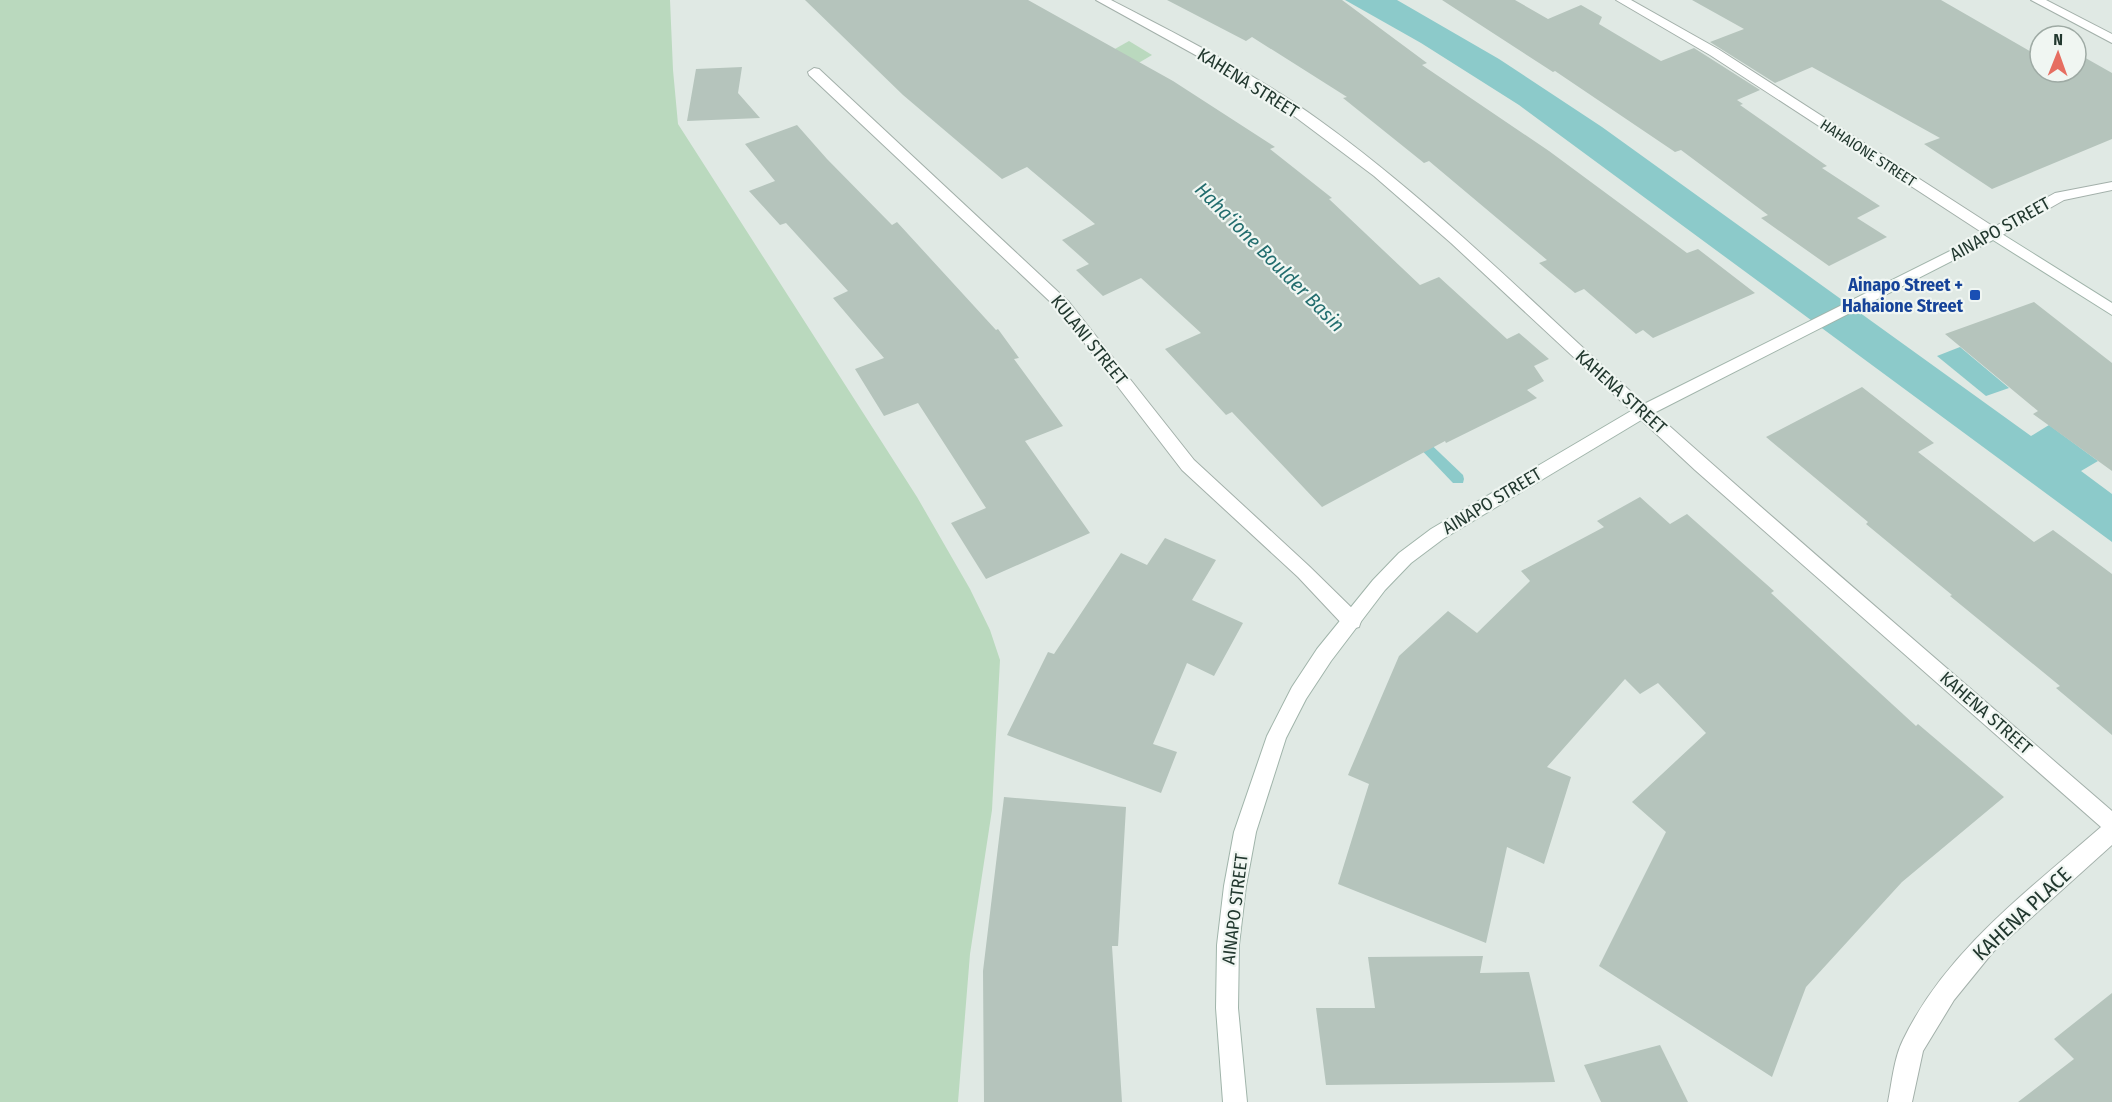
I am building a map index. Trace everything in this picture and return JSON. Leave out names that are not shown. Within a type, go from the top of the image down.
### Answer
[{"type":"street","name":"KAHENA STREET","points":[[1102,0],[1251,83],[1338,139],[1412,199],[1642,412],[2112,824]]},
{"type":"street","name":"HAHAIONE STREET","points":[[1622,0],[1714,52],[2112,310]]},
{"type":"street","points":[[2037,0],[2112,39]]},
{"type":"street","name":"KULANI STREET","points":[[814,72],[1065,306],[1188,465],[1304,572],[1352,621]]},
{"type":"street","name":"AINAPO STREET","points":[[1235,1102],[1227,1008],[1228,945],[1235,886],[1245,832],[1277,736],[1299,693],[1324,655],[1379,585],[1406,558],[1437,534],[1642,412],[1994,234],[2060,196],[2112,186]]},
{"type":"street","name":"KAHENA PLACE","points":[[1900,1102],[1912,1047],[1946,992],[1985,944],[2112,831]]},
{"type":"green space","points":[[0,0],[670,0],[678,124],[917,497],[970,589],[990,630],[1000,660],[992,810],[970,954],[958,1102],[0,1102]]},
{"type":"green space","points":[[1129,41],[1152,55],[1130,68],[1106,54]]},
{"type":"water","points":[[1345,0],[1397,0],[1499,59],[1602,127],[2031,436],[2049,425],[2098,461],[2081,471],[2112,494],[2112,542],[1519,105],[1421,43]]},
{"type":"water","points":[[1960,347],[2009,388],[1986,396],[1937,356]]},
{"type":"building","points":[[805,0],[1028,0],[1173,81],[1275,147],[1270,149],[1332,198],[1329,199],[1420,285],[1439,277],[1507,339],[1519,333],[1549,359],[1534,366],[1544,381],[1527,390],[1537,398],[1446,443],[1445,441],[1322,507],[1232,412],[1226,415],[1165,349],[1201,333],[1141,278],[1103,296],[1076,270],[1089,264],[1062,240],[1095,224],[1027,167],[1002,179],[903,95]]},
{"type":"building","points":[[1167,0],[1342,0],[1427,63],[1422,65],[1549,151],[1687,253],[1698,249],[1755,293],[1653,338],[1643,330],[1636,334],[1584,289],[1575,293],[1539,263],[1547,260],[1429,161],[1424,163],[1343,98],[1347,97],[1252,37],[1246,41]]},
{"type":"building","points":[[1442,0],[1515,0],[1548,19],[1581,5],[1602,17],[1599,24],[1661,61],[1694,48],[1760,90],[1737,100],[1743,104],[1740,105],[1827,166],[1822,168],[1880,206],[1857,218],[1887,237],[1829,266],[1761,218],[1768,215],[1681,150],[1675,152],[1555,71],[1553,72]]},
{"type":"building","points":[[1692,0],[1941,0],[2028,50],[2028,84],[2088,84],[2088,59],[2112,73],[2112,139],[1992,189],[1924,144],[1940,138],[1812,67],[1775,83],[1710,42],[1744,29]]},
{"type":"building","points":[[742,67],[738,93],[760,118],[687,121],[696,69]]},
{"type":"building","points":[[797,125],[892,225],[897,222],[996,330],[998,329],[1019,358],[1014,359],[1063,426],[1025,441],[1090,533],[986,579],[951,523],[986,508],[918,403],[884,416],[855,369],[884,358],[833,298],[848,291],[786,223],[780,225],[749,191],[775,181],[745,144]]},
{"type":"building","points":[[2034,302],[2112,363],[2112,471],[2033,414],[2038,411],[1945,334]]},
{"type":"building","points":[[1862,387],[1934,443],[1918,452],[2034,542],[2053,530],[2112,574],[2112,735],[2056,688],[2060,686],[1950,596],[1952,595],[1866,524],[1868,522],[1766,437]]},
{"type":"building","points":[[1640,497],[1670,524],[1687,514],[1774,591],[1771,593],[1916,726],[1918,724],[2004,797],[1902,882],[1806,987],[1772,1077],[1599,966],[1666,832],[1632,802],[1706,733],[1658,683],[1640,694],[1625,679],[1547,767],[1571,777],[1544,864],[1507,847],[1486,943],[1338,884],[1369,784],[1348,775],[1399,656],[1448,611],[1477,633],[1530,581],[1521,571],[1604,527],[1597,521]]},
{"type":"building","points":[[1165,538],[1216,560],[1192,600],[1243,623],[1214,676],[1187,663],[1153,744],[1177,752],[1161,793],[1007,735],[1048,652],[1054,654],[1121,553],[1147,565]]},
{"type":"building","points":[[1004,797],[1126,807],[1118,946],[1112,946],[1122,1102],[984,1102],[983,971]]},
{"type":"building","points":[[1483,956],[1480,973],[1529,972],[1555,1082],[1326,1085],[1316,1008],[1375,1008],[1368,957]]},
{"type":"building","points":[[2112,993],[2112,1102],[2018,1102],[2074,1059],[2054,1039]]},
{"type":"building","points":[[1660,1045],[1688,1102],[1601,1102],[1584,1065]]},
{"type":"waterway","name":"Haha‘ione Boulder Basin","points":[[1416,437],[1458,479]]},
{"type":"place","name":"Ainapo Street + Hahaione Street","points":[[1975,295]]}]
